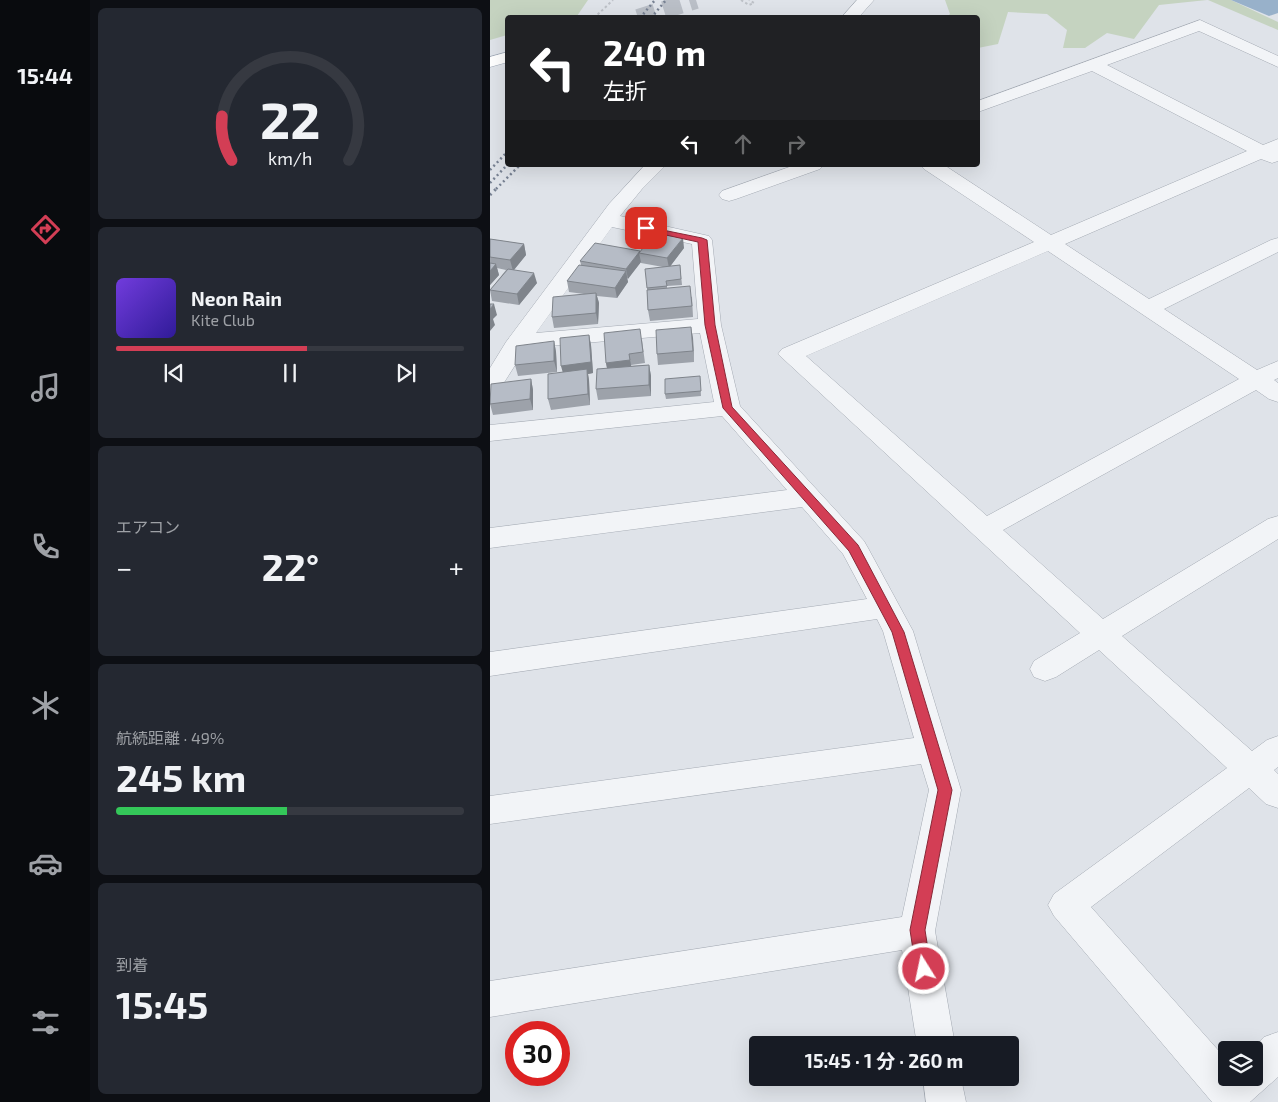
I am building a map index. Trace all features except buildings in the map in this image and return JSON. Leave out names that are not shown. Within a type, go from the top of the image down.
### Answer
[{"type":"main road","points":[[490,62],[505,58]]},
{"type":"street","points":[[852,15],[866,0]]},
{"type":"street","points":[[980,106],[1200,25],[1278,62]]},
{"type":"street","points":[[1092,64],[1272,152]]},
{"type":"street","points":[[1272,152],[790,354],[1101,634],[1265,759],[1278,794]]},
{"type":"street","points":[[490,387],[517,342],[608,220],[654,167]]},
{"type":"street","points":[[729,195],[807,167]]},
{"type":"street","points":[[934,167],[1148,308],[1267,374],[1278,394]]},
{"type":"street","points":[[608,220],[702,240],[710,325],[728,408],[854,548],[898,632],[945,790],[917,930],[935,1036]]},
{"type":"street","points":[[1148,308],[1278,244]]},
{"type":"street","points":[[517,342],[710,325]]},
{"type":"street","points":[[984,529],[1267,374]]},
{"type":"street","points":[[490,433],[728,408]]},
{"type":"street","points":[[490,538],[807,497]]},
{"type":"street","points":[[1045,669],[1278,526]]},
{"type":"street","points":[[490,664],[885,607]]},
{"type":"street","points":[[490,810],[932,749]]},
{"type":"street","points":[[1218,1079],[1066,905],[1265,759]]},
{"type":"street","points":[[490,999],[917,930]]},
{"type":"street","points":[[1263,1065],[1278,1052]]},
{"type":"street","points":[[943,1086],[946,1102]]},
{"type":"street","points":[[1224,1086],[1230,1093],[1238,1086]]},
{"type":"path","points":[[597,15],[613,0]]},
{"type":"path","points":[[741,0],[749,5],[754,3],[749,0]]},
{"type":"green space","points":[[490,0],[588,0],[578,15],[505,15],[505,36],[490,40]]},
{"type":"green space","points":[[945,0],[1207,0],[1159,5],[1134,39],[1107,33],[1085,48],[1063,48],[1067,30],[1047,14],[1008,12],[998,44],[980,48],[980,15],[950,14]]},
{"type":"green space","points":[[1208,0],[1231,0],[1278,22],[1278,30]]},
{"type":"water","points":[[1231,0],[1278,0],[1278,13],[1269,16]]},
{"type":"tunnel","points":[[648,15],[696,0]]},
{"type":"railway","points":[[642,15],[655,0]]},
{"type":"railway","points":[[654,15],[666,0]]},
{"type":"railway","points":[[490,170],[505,154]]},
{"type":"railway","points":[[490,183],[505,167]]},
{"type":"railway","points":[[490,195],[518,167]]},
{"type":"route","points":[[646,228],[702,240],[710,325],[728,408],[854,548],[898,632],[945,790],[917,930],[924,969]]}]
